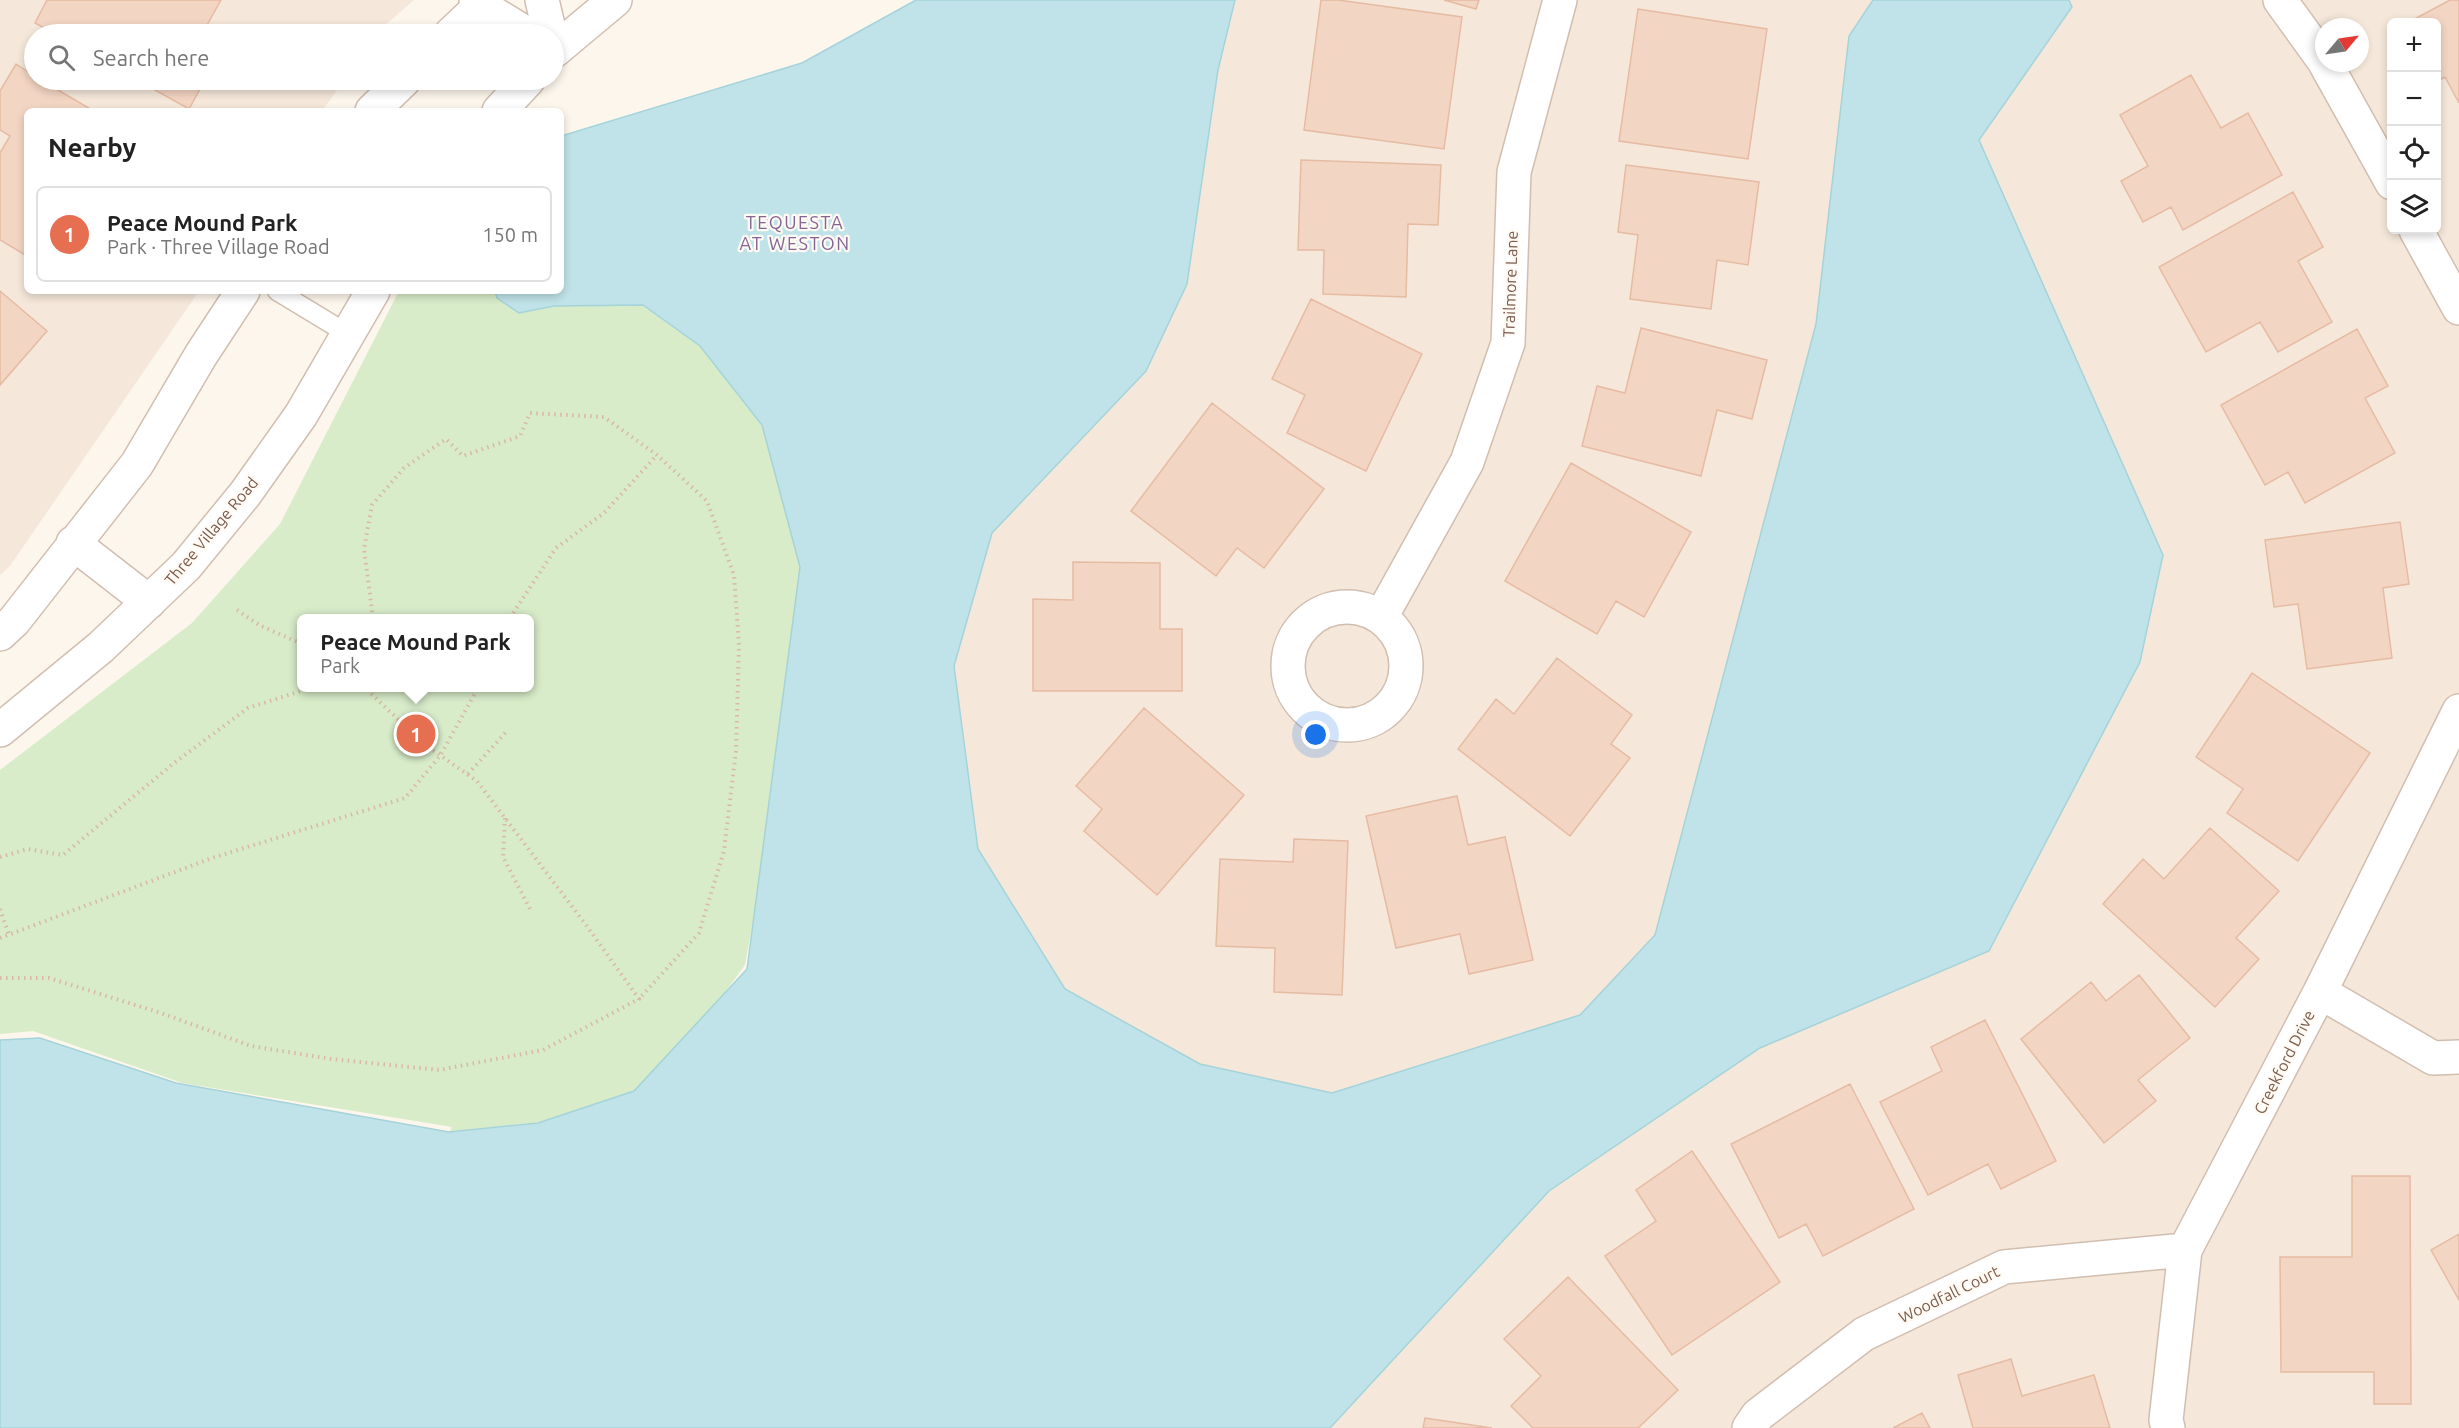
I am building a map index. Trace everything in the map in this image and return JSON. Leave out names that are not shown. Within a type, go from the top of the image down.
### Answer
[{"type":"street","points":[[542,0],[548,24]]},
{"type":"street","points":[[564,43],[615,0]]},
{"type":"street","name":"Trailmore Lane","points":[[1381,617],[1467,462],[1508,343],[1514,172],[1560,0]]},
{"type":"street","points":[[2280,0],[2315,48]]},
{"type":"street","points":[[460,24],[481,2],[513,24]]},
{"type":"street","points":[[2330,72],[2389,180]]},
{"type":"street","points":[[375,108],[394,90]]},
{"type":"street","points":[[502,108],[519,90]]},
{"type":"street","points":[[2418,234],[2459,308]]},
{"type":"street","points":[[0,634],[14,621],[137,464],[201,355],[241,294]]},
{"type":"street","name":"Three Village Road","points":[[0,730],[101,647],[186,566],[245,494],[301,415],[371,294]]},
{"type":"street","points":[[73,543],[149,602]]},
{"type":"street","name":"Creekford Drive","points":[[2168,1428],[2166,1420],[2185,1250],[2320,992],[2459,711]]},
{"type":"street","points":[[2320,992],[2433,1058],[2459,1057]]},
{"type":"street","name":"Woodfall Court","points":[[1749,1428],[1758,1415],[1864,1334],[2004,1267],[2185,1250]]},
{"type":"lane","points":[[282,294],[348,334]]},
{"type":"path","points":[[0,978],[49,978],[161,1012],[251,1046],[331,1059],[439,1070],[543,1050],[639,999],[699,933],[724,851],[736,751],[739,657],[734,575],[707,501],[657,455],[604,417],[530,413],[520,436],[463,456],[446,439],[404,468],[372,505],[364,549],[372,614]]},
{"type":"path","points":[[513,614],[556,548],[604,513],[657,455]]},
{"type":"path","points":[[237,610],[260,625],[297,642]]},
{"type":"path","points":[[0,857],[28,849],[63,855],[174,763],[248,708],[297,691]]},
{"type":"path","points":[[370,692],[424,744],[477,781],[639,999]]},
{"type":"path","points":[[0,938],[212,858],[405,798],[440,756],[475,692]]},
{"type":"path","points":[[468,774],[507,731]]},
{"type":"path","points":[[505,818],[503,857],[531,911]]},
{"type":"path","points":[[0,909],[9,935]]},
{"type":"shaded area","points":[[0,0],[414,0],[386,24],[24,24],[24,90],[337,90],[324,108],[24,108],[24,294],[197,294],[10,566],[0,575]]},
{"type":"shaded area","points":[[1235,0],[2459,0],[2459,1428],[1205,1428],[1065,989],[978,849],[954,666],[992,533],[1145,371],[1187,284],[1218,70]]},
{"type":"green space","points":[[397,294],[496,294],[497,298],[519,313],[554,306],[643,305],[700,346],[762,425],[800,566],[780,772],[745,965],[720,999],[636,1090],[541,1122],[449,1132],[452,1127],[182,1083],[33,1031],[0,1034],[0,770],[192,623],[280,524]]},
{"type":"water","points":[[916,0],[1235,0],[1218,70],[1187,284],[1146,371],[992,533],[954,666],[978,849],[1065,989],[1200,1064],[1332,1093],[1580,1015],[1655,935],[1816,324],[1849,36],[1873,0],[2069,0],[2072,7],[1979,140],[2163,555],[2140,662],[1989,951],[1760,1048],[1549,1191],[1330,1428],[0,1428],[0,1040],[40,1038],[176,1083],[449,1132],[538,1123],[634,1091],[747,969],[800,567],[762,425],[700,346],[643,305],[554,306],[519,313],[497,298],[496,294],[564,294],[564,135],[802,63]]},
{"type":"building","points":[[47,0],[221,0],[208,24],[35,23]]},
{"type":"building","points":[[1321,0],[1338,0],[1462,17],[1444,149],[1304,130]]},
{"type":"building","points":[[1444,0],[1479,0],[1476,9]]},
{"type":"building","points":[[2450,0],[2459,0],[2459,103],[2445,77],[2441,79],[2441,18],[2416,18]]},
{"type":"building","points":[[1638,9],[1767,29],[1748,159],[1619,141]]},
{"type":"building","points":[[16,64],[24,69],[24,90],[58,90],[89,108],[24,108],[24,254],[0,240],[0,153],[10,136],[0,130],[0,91]]},
{"type":"building","points":[[2191,75],[2221,128],[2248,113],[2282,175],[2183,230],[2171,207],[2143,222],[2121,181],[2148,166],[2120,115]]},
{"type":"building","points":[[155,90],[199,90],[190,108]]},
{"type":"building","points":[[1301,160],[1441,165],[1438,225],[1408,224],[1406,297],[1323,294],[1324,250],[1298,250]]},
{"type":"building","points":[[1626,165],[1759,182],[1748,265],[1717,260],[1711,309],[1630,299],[1638,235],[1618,232]]},
{"type":"building","points":[[2293,192],[2323,247],[2298,261],[2332,322],[2278,352],[2260,322],[2206,352],[2159,267]]},
{"type":"building","points":[[0,291],[47,331],[0,385]]},
{"type":"building","points":[[1311,299],[1422,354],[1366,471],[1287,433],[1305,395],[1272,379]]},
{"type":"building","points":[[1641,328],[1767,360],[1752,419],[1717,410],[1701,476],[1582,446],[1597,386],[1625,393]]},
{"type":"building","points":[[2357,329],[2388,386],[2365,398],[2395,453],[2305,503],[2288,472],[2265,485],[2221,405]]},
{"type":"building","points":[[1212,403],[1324,489],[1264,568],[1237,548],[1216,576],[1131,511]]},
{"type":"building","points":[[1571,463],[1691,532],[1644,617],[1616,601],[1597,634],[1505,581]]},
{"type":"building","points":[[2400,522],[2409,584],[2383,588],[2392,658],[2307,669],[2298,604],[2274,607],[2265,540]]},
{"type":"building","points":[[1073,562],[1160,563],[1160,629],[1182,629],[1182,691],[1033,691],[1033,599],[1073,600]]},
{"type":"building","points":[[1557,658],[1632,715],[1611,744],[1630,758],[1570,836],[1458,749],[1496,699],[1514,714]]},
{"type":"building","points":[[2252,673],[2370,753],[2298,861],[2227,813],[2243,789],[2196,757]]},
{"type":"building","points":[[1144,708],[1244,795],[1157,895],[1084,831],[1102,809],[1076,786]]},
{"type":"building","points":[[1457,796],[1468,845],[1505,837],[1533,960],[1469,974],[1460,934],[1396,948],[1366,816]]},
{"type":"building","points":[[2210,828],[2279,891],[2236,938],[2259,959],[2215,1007],[2103,904],[2143,859],[2164,879]]},
{"type":"building","points":[[1294,839],[1348,841],[1342,995],[1274,992],[1275,948],[1216,946],[1220,859],[1293,862]]},
{"type":"building","points":[[2139,975],[2190,1038],[2138,1080],[2156,1101],[2104,1143],[2021,1039],[2091,982],[2106,1001]]},
{"type":"building","points":[[1985,1020],[2056,1161],[2001,1189],[1988,1164],[1928,1195],[1880,1102],[1942,1071],[1931,1047]]},
{"type":"building","points":[[1850,1084],[1914,1209],[1823,1256],[1806,1224],[1779,1238],[1731,1144]]},
{"type":"building","points":[[1692,1151],[1780,1282],[1672,1355],[1605,1256],[1656,1221],[1636,1190]]},
{"type":"building","points":[[2352,1176],[2410,1176],[2411,1404],[2374,1404],[2374,1372],[2281,1372],[2280,1257],[2352,1257]]},
{"type":"building","points":[[2459,1234],[2459,1300],[2431,1250]]},
{"type":"building","points":[[1568,1277],[1678,1390],[1638,1428],[1533,1428],[1511,1406],[1541,1376],[1504,1339]]},
{"type":"building","points":[[2011,1359],[2022,1396],[2094,1375],[2110,1428],[1973,1428],[1958,1375]]},
{"type":"building","points":[[1922,1413],[1930,1428],[1893,1428]]},
{"type":"building","points":[[1425,1418],[1492,1428],[1423,1428]]},
{"type":"place","name":"Peace Mound Park","points":[[416,734]]},
{"type":"district","name":"TEQUESTA AT WESTON","points":[[795,232]]}]
